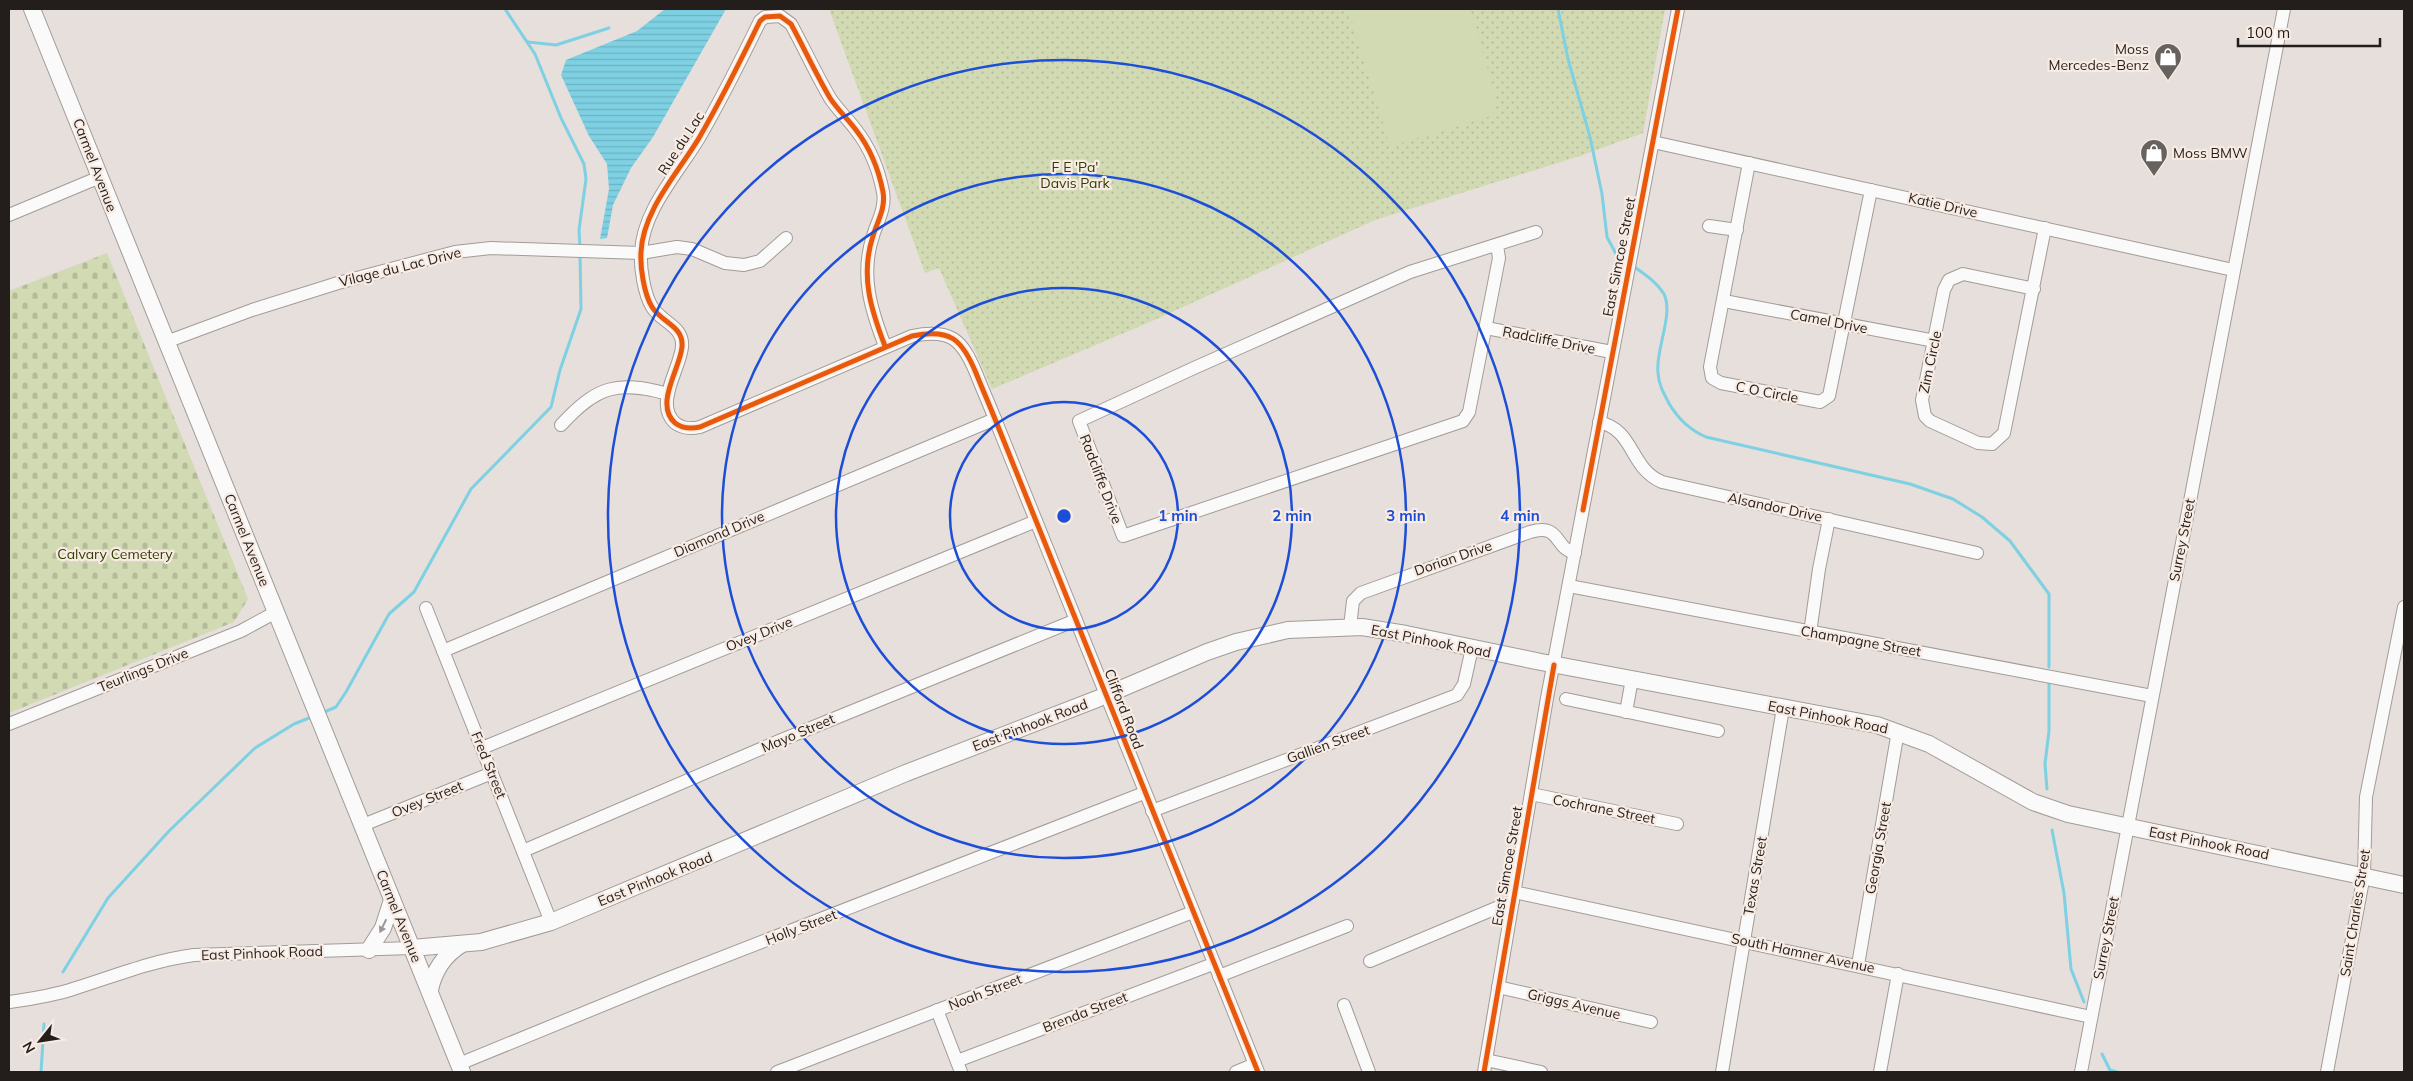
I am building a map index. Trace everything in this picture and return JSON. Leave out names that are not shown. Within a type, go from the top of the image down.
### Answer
[{"type":"main road","name":"Carmel Avenue","points":[[32,9],[460,1068]]},
{"type":"main road","name":"East Pinhook Road","points":[[412,948],[462,944],[500,938],[551,922],[923,766],[1106,696],[1236,642],[1288,630],[1350,627],[1406,634],[1554,665],[1783,708],[1844,717],[1898,731],[1930,744],[2033,802],[2068,814],[2128,828],[2364,875],[2404,885]]},
{"type":"main road","points":[[369,950],[383,928],[392,900]]},
{"type":"main road","points":[[430,990],[434,976],[442,961],[462,944]]},
{"type":"street","name":"East Simcoe Street","points":[[1485,1066],[1554,665],[1678,9]]},
{"type":"street","name":"Surrey Street","points":[[2081,1072],[2284,9]]},
{"type":"street","name":"Rue du Lac","points":[[885,346],[871,307],[866,282],[872,237],[884,198],[879,175],[866,146],[831,99],[791,24],[780,16],[766,17],[760,21],[716,108],[660,197],[645,233],[641,254],[651,306],[682,337],[682,349],[668,394],[668,411],[672,419],[682,427],[700,427],[912,336],[937,333],[956,340],[968,355]]},
{"type":"street","name":"Katie Drive","points":[[1653,142],[2233,270]]},
{"type":"street","name":"C O Circle","points":[[1749,163],[1710,367],[1714,380],[1815,401],[1825,400],[1831,391],[1871,190]]},
{"type":"street","points":[[9,215],[100,177]]},
{"type":"street","points":[[1709,226],[1737,230]]},
{"type":"street","name":"Zim Circle","points":[[2034,289],[1963,274],[1952,277],[1944,290],[1922,400],[1926,416],[1937,426],[1978,444],[1986,445],[1997,441],[2006,426],[2034,289],[2045,228]]},
{"type":"street","name":"Radcliffe Drive","points":[[1497,245],[1498,258],[1469,412],[1458,424],[1123,536],[1079,421],[1410,272],[1536,232]]},
{"type":"street","name":"Vilage du Lac Drive","points":[[166,342],[252,310],[338,283],[455,252],[491,248],[641,254],[677,247],[725,263],[753,264],[760,261],[786,238]]},
{"type":"street","name":"Camel Drive","points":[[1724,301],[1935,341]]},
{"type":"street","name":"Radcliffe Drive","points":[[1486,328],[1612,352]]},
{"type":"street","name":"Clifford Road","points":[[968,355],[1256,1068]]},
{"type":"street","points":[[561,425],[582,402],[610,389],[638,386],[668,394]]},
{"type":"street","name":"Diamond Drive","points":[[443,651],[995,419]]},
{"type":"street","name":"Alsandor Drive","points":[[1599,422],[1616,428],[1625,438],[1640,466],[1662,482],[1977,553]]},
{"type":"street","points":[[1810,633],[1819,569],[1830,519]]},
{"type":"street","name":"Ovey Drive","points":[[482,748],[1036,521]]},
{"type":"street","name":"Dorian Drive","points":[[1350,627],[1353,601],[1361,592],[1539,529],[1550,531],[1566,550],[1575,553]]},
{"type":"street","name":"Champagne Street","points":[[1569,586],[1810,633],[2023,670],[2152,696]]},
{"type":"street","name":"Saint Charles Street","points":[[2327,1072],[2364,875],[2366,797],[2404,607]]},
{"type":"street","name":"Fred Street","points":[[426,608],[551,922]]},
{"type":"street","name":"Teurlings Drive","points":[[9,724],[241,631],[276,612]]},
{"type":"street","name":"Mayo Street","points":[[523,851],[779,741],[1076,620]]},
{"type":"street","name":"Gallien Street","points":[[1152,811],[1457,695],[1464,684],[1472,648]]},
{"type":"street","points":[[1626,712],[1632,679]]},
{"type":"street","points":[[1566,699],[1718,731]]},
{"type":"street","name":"Texas Street","points":[[1722,1072],[1783,708]]},
{"type":"street","name":"Georgia Street","points":[[1858,965],[1898,731]]},
{"type":"street","name":"Ovey Street","points":[[363,825],[492,773]]},
{"type":"street","name":"Holly Street","points":[[460,1068],[683,973],[1144,792]]},
{"type":"street","name":"Cochrane Street","points":[[1531,794],[1677,824]]},
{"type":"street","points":[[1370,961],[1513,896]]},
{"type":"street","name":"South Hamner Avenue","points":[[1513,896],[1744,940],[2091,1017]]},
{"type":"street","name":"Noah Street","points":[[786,1071],[937,1010],[1193,912]]},
{"type":"street","points":[[1218,976],[1347,926]]},
{"type":"street","name":"East Pinhook Road","points":[[9,1002],[58,994],[142,965],[168,959],[203,955],[412,948]]},
{"type":"street","name":"Brenda Street","points":[[959,1066],[1213,964]]},
{"type":"street","points":[[1880,1072],[1898,974]]},
{"type":"street","name":"Griggs Avenue","points":[[1498,987],[1651,1022]]},
{"type":"street","points":[[1344,1005],[1369,1072]]},
{"type":"street","points":[[937,1010],[959,1066]]},
{"type":"street","points":[[1485,1066],[1541,1072]]},
{"type":"street","points":[[1236,1072],[1256,1068]]},
{"type":"green space","name":"F E 'Pa' Davis Park","points":[[829,9],[1665,9],[1643,133],[1580,156],[1375,220],[1152,321],[992,389],[939,268],[925,273]]},
{"type":"green space","points":[[1348,9],[1470,9],[1498,103],[1492,116],[1390,146]]},
{"type":"green space","name":"Calvary Cemetery","points":[[107,253],[248,599],[234,622],[9,713],[9,291]]},
{"type":"water","points":[[665,9],[726,9],[653,137],[631,168],[613,205],[607,238],[600,239],[609,189],[607,164],[589,136],[561,75],[566,60],[637,31]]},
{"type":"waterway","points":[[505,9],[535,54],[561,118],[584,164],[586,179],[579,230],[580,247]]},
{"type":"waterway","points":[[1558,9],[1568,59],[1590,137],[1602,194],[1607,237],[1616,254],[1626,261]]},
{"type":"waterway","points":[[528,42],[556,45],[609,28]]},
{"type":"waterway","points":[[322,713],[336,707],[389,614],[414,592],[471,489],[551,407],[560,370],[581,309],[580,253]]},
{"type":"waterway","points":[[1633,266],[1654,282],[1664,294],[1667,312],[1659,354],[1659,378],[1662,390],[1670,405],[1685,424],[1706,437],[1910,484],[1953,499],[1982,517],[2010,541],[2049,594],[2049,667]]},
{"type":"waterway","points":[[2047,789],[2045,764],[2049,731],[2049,683]]},
{"type":"waterway","points":[[63,972],[108,898],[169,831],[255,748],[294,724],[314,716]]},
{"type":"waterway","points":[[2052,830],[2064,893],[2071,969],[2084,1002]]},
{"type":"waterway","points":[[41,1072],[44,1024]]},
{"type":"waterway","points":[[2102,1054],[2110,1070],[2117,1072]]},
{"type":"cycle path","points":[[1583,510],[1678,9]]},
{"type":"cycle path","points":[[885,346],[875,319],[867,278],[869,250],[881,215],[884,198],[879,176],[870,152],[853,126],[830,98],[791,24],[780,16],[765,17],[760,21],[731,80],[699,138],[663,192],[648,221],[643,236],[641,265],[649,302],[656,312],[676,329],[682,340],[680,356],[667,396],[669,415],[675,423],[681,426],[690,428],[700,427],[912,336],[925,334],[945,335],[960,344],[971,361],[993,413],[1258,1072]]},
{"type":"cycle path","points":[[1484,1072],[1554,665]]},
{"type":"place","name":"Moss Mercedes-Benz","points":[[2168,81]]},
{"type":"place","name":"Moss BMW","points":[[2154,177]]}]
